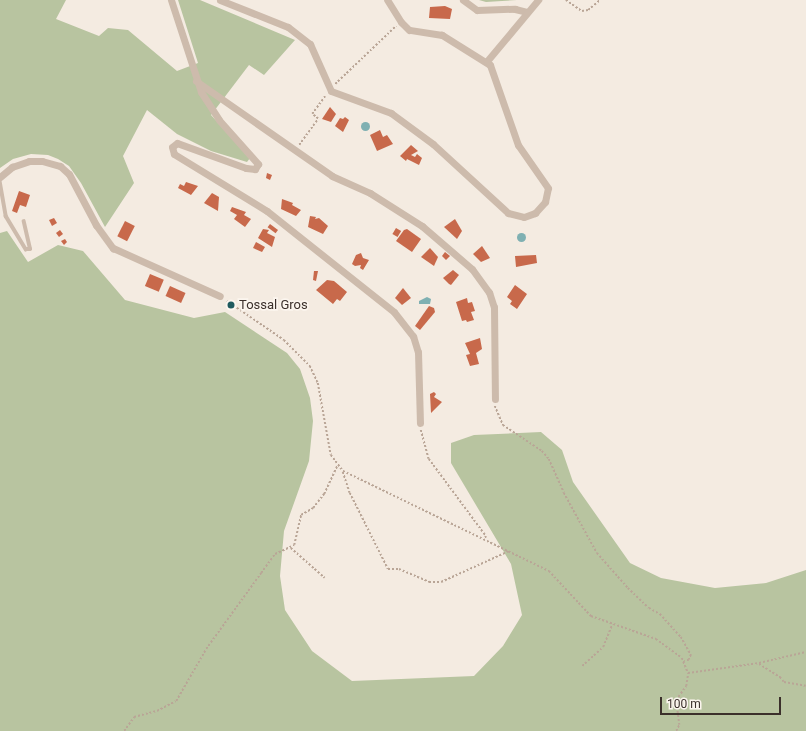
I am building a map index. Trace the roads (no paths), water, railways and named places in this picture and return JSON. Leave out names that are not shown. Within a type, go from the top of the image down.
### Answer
[{"type":"street","points":[[171,0],[196,81],[219,120],[256,158],[258,166],[253,170],[246,168],[182,143],[174,144],[174,154],[267,211],[394,312],[413,336],[418,352],[420,423]]},
{"type":"street","points":[[220,0],[288,27],[307,41],[329,90],[391,113],[443,153],[498,206],[508,213],[524,217],[542,206],[548,188],[520,149],[503,106],[492,69],[487,61],[442,35],[409,30],[401,22],[387,0]]},
{"type":"street","points":[[463,0],[477,10],[515,9],[527,12]]},
{"type":"street","points":[[487,61],[538,0]]},
{"type":"street","points":[[196,81],[336,178],[370,193],[422,226],[450,248],[480,277],[489,292],[494,306],[495,399]]},
{"type":"street","points":[[0,177],[12,167],[29,161],[42,161],[60,166],[69,174],[96,225],[113,248],[220,296]]},
{"type":"lane","points":[[0,181],[6,216],[28,250],[31,249],[24,222]]},
{"type":"water","points":[[365,121],[370,126],[365,131],[360,126]]},
{"type":"water","points":[[519,233],[523,233],[525,237],[523,241],[519,241],[517,239],[517,235]]},
{"type":"water","points":[[427,297],[431,299],[430,304],[419,304],[419,301]]},
{"type":"place","name":"Tossal Gros","points":[[231,305]]}]
